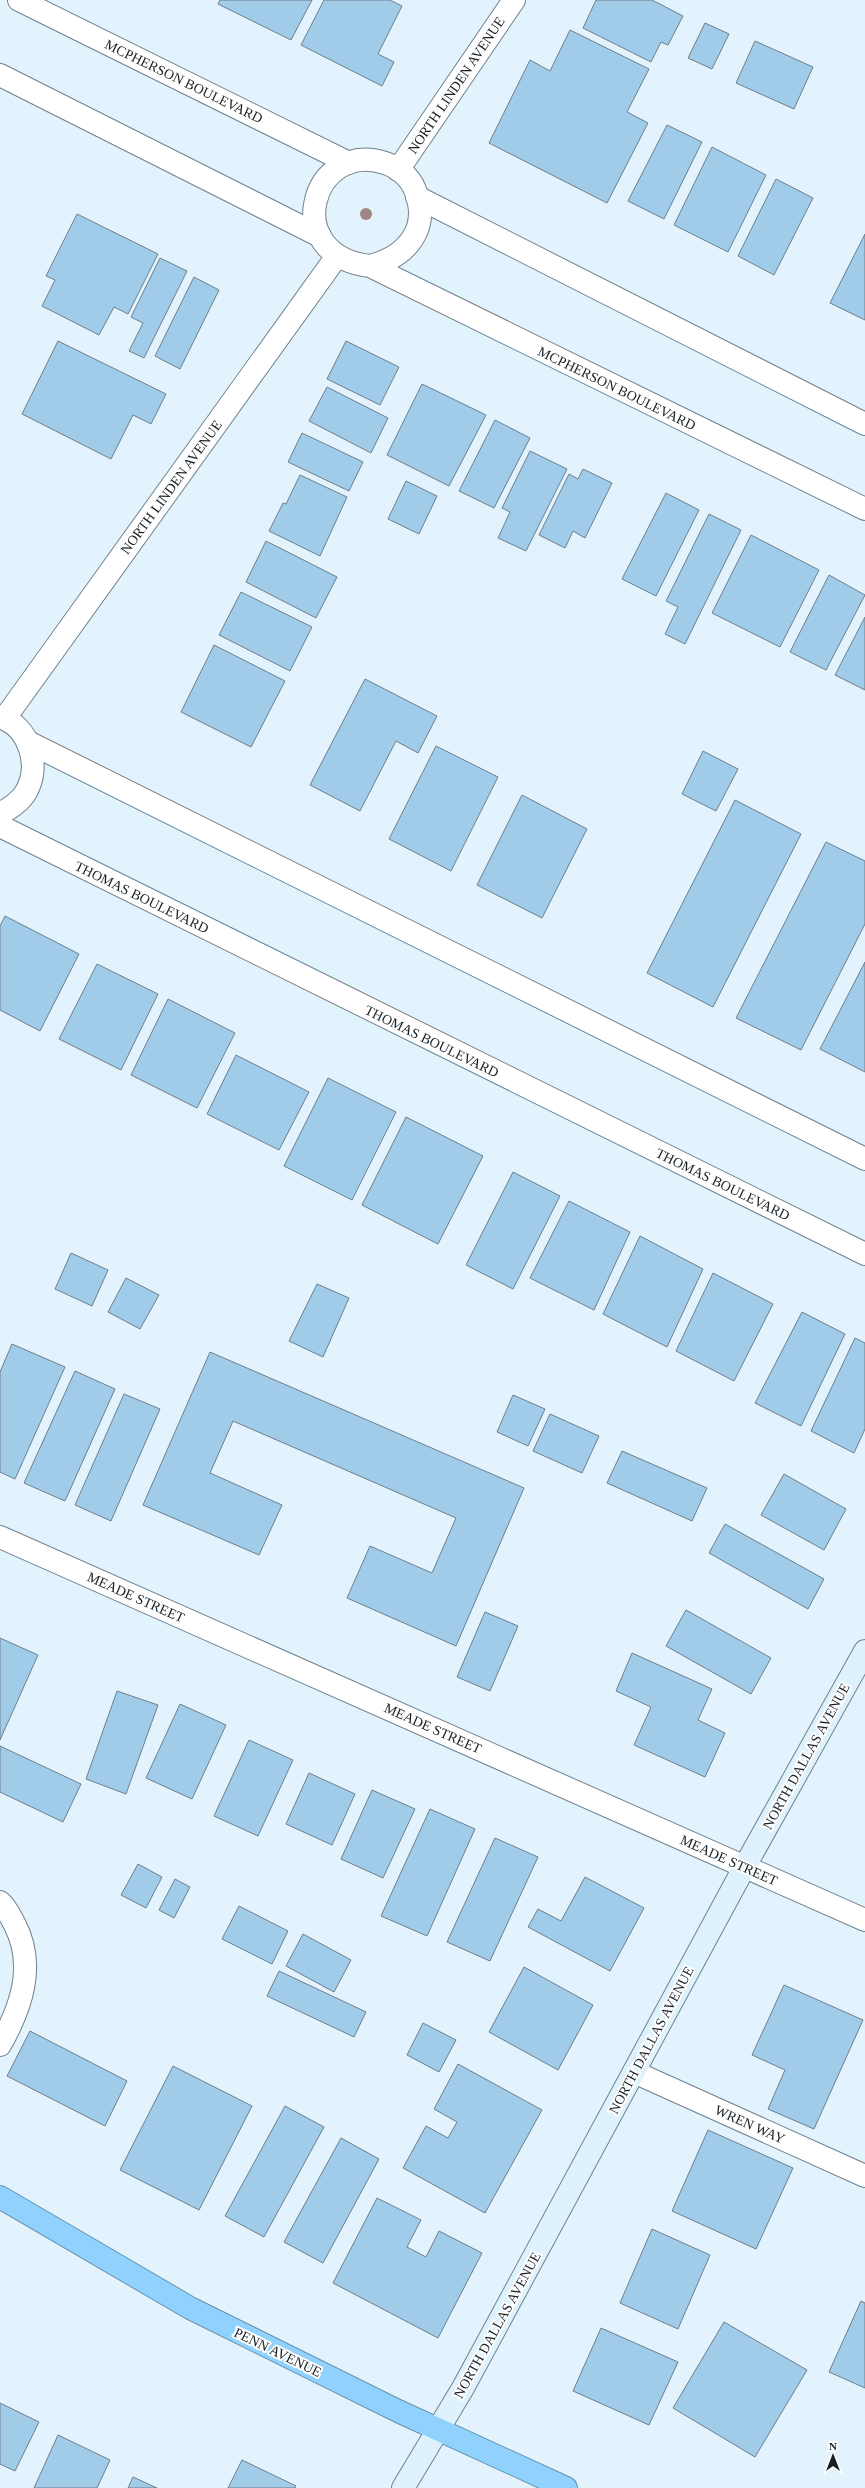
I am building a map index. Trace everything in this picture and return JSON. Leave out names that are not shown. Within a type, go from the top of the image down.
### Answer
[{"type":"highway","name":"PENN AVENUE","points":[[0,2197],[190,2308],[438,2430],[566,2488]]},
{"type":"main road","name":"NORTH DALLAS AVENUE","points":[[402,2488],[438,2430],[745,1866],[865,1651]]},
{"type":"street","name":"MCPHERSON BOULEVARD","points":[[20,0],[349,163]]},
{"type":"street","name":"NORTH LINDEN AVENUE","points":[[398,170],[514,0]]},
{"type":"street","points":[[0,75],[320,236]]},
{"type":"street","points":[[374,160],[392,166],[398,170],[406,175],[420,206],[419,223],[413,240],[397,256],[387,262],[370,266],[353,264],[337,256],[324,244],[316,228],[314,210],[317,193],[326,178],[340,166],[349,163],[374,160]]},
{"type":"street","points":[[417,197],[865,424]]},
{"type":"street","name":"NORTH LINDEN AVENUE","points":[[2,717],[337,256]]},
{"type":"street","name":"MCPHERSON BOULEVARD","points":[[370,266],[863,505]]},
{"type":"street","points":[[0,814],[15,805],[26,792],[32,776],[31,750],[18,728],[2,717]]},
{"type":"street","points":[[31,750],[865,1159]]},
{"type":"street","name":"THOMAS BOULEVARD","points":[[0,826],[865,1254]]},
{"type":"street","name":"MEADE STREET","points":[[0,1537],[865,1920]]},
{"type":"street","points":[[0,1902],[5,1907],[23,1944],[25,1972],[18,2008],[0,2045]]},
{"type":"street","name":"WREN WAY","points":[[634,2072],[865,2176]]},
{"type":"building","points":[[220,0],[312,0],[291,40],[218,4]]},
{"type":"building","points":[[324,0],[390,0],[402,6],[378,54],[394,62],[382,86],[301,45]]},
{"type":"building","points":[[596,0],[652,0],[683,16],[668,45],[661,42],[651,62],[583,28]]},
{"type":"building","points":[[705,23],[729,34],[712,69],[688,58]]},
{"type":"building","points":[[570,30],[649,69],[627,112],[648,123],[607,203],[489,143],[530,60],[550,71]]},
{"type":"building","points":[[755,41],[813,67],[794,109],[736,83]]},
{"type":"building","points":[[667,125],[702,142],[664,219],[628,201]]},
{"type":"building","points":[[712,147],[766,175],[728,252],[674,225]]},
{"type":"building","points":[[776,179],[813,198],[774,275],[738,256]]},
{"type":"building","points":[[77,214],[158,254],[128,314],[114,307],[99,335],[42,306],[55,280],[46,276]]},
{"type":"building","points":[[865,234],[865,320],[830,303]]},
{"type":"building","points":[[160,258],[187,271],[144,358],[129,351],[143,323],[131,317]]},
{"type":"building","points":[[194,277],[219,290],[180,369],[155,356]]},
{"type":"building","points":[[58,341],[166,394],[151,424],[133,415],[111,459],[22,414]]},
{"type":"building","points":[[346,341],[399,367],[380,405],[327,379]]},
{"type":"building","points":[[422,384],[486,415],[449,486],[387,455]]},
{"type":"building","points":[[327,387],[388,418],[371,453],[309,421]]},
{"type":"building","points":[[495,420],[530,438],[494,508],[459,491]]},
{"type":"building","points":[[302,433],[363,462],[349,491],[288,462]]},
{"type":"building","points":[[530,451],[567,469],[526,551],[498,538],[510,512],[502,508]]},
{"type":"building","points":[[583,469],[612,483],[585,538],[573,531],[565,548],[539,535],[569,474],[578,479]]},
{"type":"building","points":[[300,475],[347,497],[320,556],[269,531],[283,503],[286,504]]},
{"type":"building","points":[[406,481],[437,496],[419,534],[388,519]]},
{"type":"building","points":[[666,493],[699,510],[656,596],[622,579]]},
{"type":"building","points":[[709,514],[741,530],[685,644],[665,634],[678,607],[666,601]]},
{"type":"building","points":[[751,535],[819,570],[780,647],[712,613]]},
{"type":"building","points":[[266,541],[337,577],[316,618],[246,582]]},
{"type":"building","points":[[829,575],[865,595],[826,670],[790,652]]},
{"type":"building","points":[[241,592],[312,627],[290,671],[219,635]]},
{"type":"building","points":[[865,617],[865,690],[835,675]]},
{"type":"building","points":[[214,645],[285,681],[251,747],[181,712]]},
{"type":"building","points":[[365,679],[437,716],[418,753],[396,741],[360,811],[310,785]]},
{"type":"building","points":[[436,746],[498,777],[451,871],[389,839]]},
{"type":"building","points":[[703,751],[738,769],[716,811],[682,794]]},
{"type":"building","points":[[522,795],[587,829],[542,918],[477,885]]},
{"type":"building","points":[[735,800],[801,834],[713,1007],[647,973]]},
{"type":"building","points":[[826,842],[865,861],[865,924],[801,1050],[736,1018]]},
{"type":"building","points":[[5,916],[79,954],[40,1031],[0,1010],[0,926]]},
{"type":"building","points":[[865,962],[865,1072],[820,1049]]},
{"type":"building","points":[[97,964],[158,994],[121,1070],[59,1039]]},
{"type":"building","points":[[168,999],[235,1033],[197,1108],[131,1075]]},
{"type":"building","points":[[236,1055],[309,1092],[279,1150],[207,1114]]},
{"type":"building","points":[[328,1078],[396,1112],[352,1200],[284,1166]]},
{"type":"building","points":[[406,1117],[483,1156],[438,1244],[362,1205]]},
{"type":"building","points":[[513,1172],[560,1196],[513,1289],[466,1265]]},
{"type":"building","points":[[569,1201],[630,1232],[594,1310],[530,1278]]},
{"type":"building","points":[[640,1236],[703,1269],[667,1347],[603,1314]]},
{"type":"building","points":[[71,1253],[108,1270],[92,1306],[55,1289]]},
{"type":"building","points":[[713,1273],[773,1304],[734,1381],[676,1351]]},
{"type":"building","points":[[126,1278],[159,1295],[140,1329],[108,1312]]},
{"type":"building","points":[[317,1284],[349,1298],[323,1357],[289,1341]]},
{"type":"building","points":[[802,1312],[845,1334],[801,1426],[755,1403]]},
{"type":"building","points":[[855,1338],[865,1343],[865,1429],[854,1453],[811,1431]]},
{"type":"building","points":[[12,1344],[65,1367],[15,1479],[0,1472],[0,1372]]},
{"type":"building","points":[[210,1352],[524,1488],[456,1646],[347,1598],[370,1546],[432,1573],[456,1518],[233,1421],[210,1473],[282,1505],[259,1555],[143,1505]]},
{"type":"building","points":[[75,1371],[115,1389],[65,1501],[24,1483]]},
{"type":"building","points":[[124,1394],[160,1409],[111,1521],[75,1505]]},
{"type":"building","points":[[513,1395],[545,1409],[528,1446],[497,1432]]},
{"type":"building","points":[[550,1414],[599,1436],[582,1473],[533,1451]]},
{"type":"building","points":[[622,1451],[707,1488],[692,1521],[607,1483]]},
{"type":"building","points":[[784,1474],[846,1509],[824,1550],[761,1515]]},
{"type":"building","points":[[725,1524],[824,1579],[808,1609],[709,1553]]},
{"type":"building","points":[[686,1610],[771,1658],[751,1694],[666,1646]]},
{"type":"building","points":[[485,1612],[518,1626],[490,1691],[457,1677]]},
{"type":"building","points":[[0,1638],[38,1655],[0,1740]]},
{"type":"building","points":[[632,1653],[712,1689],[698,1720],[725,1733],[705,1777],[634,1745],[651,1707],[616,1691]]},
{"type":"building","points":[[117,1691],[158,1705],[126,1794],[86,1779]]},
{"type":"building","points":[[180,1704],[226,1725],[192,1799],[146,1778]]},
{"type":"building","points":[[249,1740],[293,1760],[258,1836],[214,1816]]},
{"type":"building","points":[[0,1746],[81,1784],[63,1822],[0,1792]]},
{"type":"building","points":[[309,1773],[355,1794],[332,1845],[286,1824]]},
{"type":"building","points":[[372,1790],[415,1809],[383,1878],[341,1859]]},
{"type":"building","points":[[430,1809],[475,1829],[427,1936],[381,1916]]},
{"type":"building","points":[[495,1838],[538,1857],[490,1961],[447,1942]]},
{"type":"building","points":[[138,1864],[162,1877],[146,1908],[121,1895]]},
{"type":"building","points":[[585,1877],[644,1908],[610,1971],[528,1927],[538,1909],[561,1921]]},
{"type":"building","points":[[175,1879],[190,1887],[174,1918],[159,1910]]},
{"type":"building","points":[[239,1906],[288,1931],[272,1964],[222,1939]]},
{"type":"building","points":[[303,1934],[351,1960],[334,1992],[286,1966]]},
{"type":"building","points":[[524,1967],[593,2005],[558,2070],[489,2032]]},
{"type":"building","points":[[279,1971],[366,2012],[354,2037],[267,1996]]},
{"type":"building","points":[[784,1985],[863,2020],[814,2129],[768,2109],[785,2070],[752,2055]]},
{"type":"building","points":[[423,2023],[456,2040],[439,2072],[407,2055]]},
{"type":"building","points":[[30,2031],[127,2081],[105,2126],[7,2076]]},
{"type":"building","points":[[458,2064],[542,2110],[485,2213],[403,2168],[426,2126],[448,2138],[457,2122],[434,2109]]},
{"type":"building","points":[[173,2066],[252,2106],[199,2210],[120,2170]]},
{"type":"building","points":[[285,2106],[324,2127],[264,2237],[225,2216]]},
{"type":"building","points":[[708,2130],[793,2168],[756,2249],[672,2211]]},
{"type":"building","points":[[341,2138],[379,2159],[323,2263],[284,2242]]},
{"type":"building","points":[[377,2198],[421,2220],[407,2247],[426,2257],[439,2231],[482,2253],[438,2338],[333,2283]]},
{"type":"building","points":[[652,2229],[710,2255],[678,2329],[620,2303]]},
{"type":"building","points":[[861,2301],[865,2303],[865,2388],[829,2372]]},
{"type":"building","points":[[724,2322],[807,2370],[755,2457],[673,2408]]},
{"type":"building","points":[[601,2328],[678,2362],[649,2425],[573,2391]]},
{"type":"building","points":[[0,2403],[39,2422],[15,2471],[0,2464]]},
{"type":"building","points":[[58,2435],[110,2460],[97,2488],[34,2488]]},
{"type":"building","points":[[242,2460],[296,2486],[295,2488],[228,2488]]},
{"type":"building","points":[[133,2477],[157,2488],[128,2488]]}]
